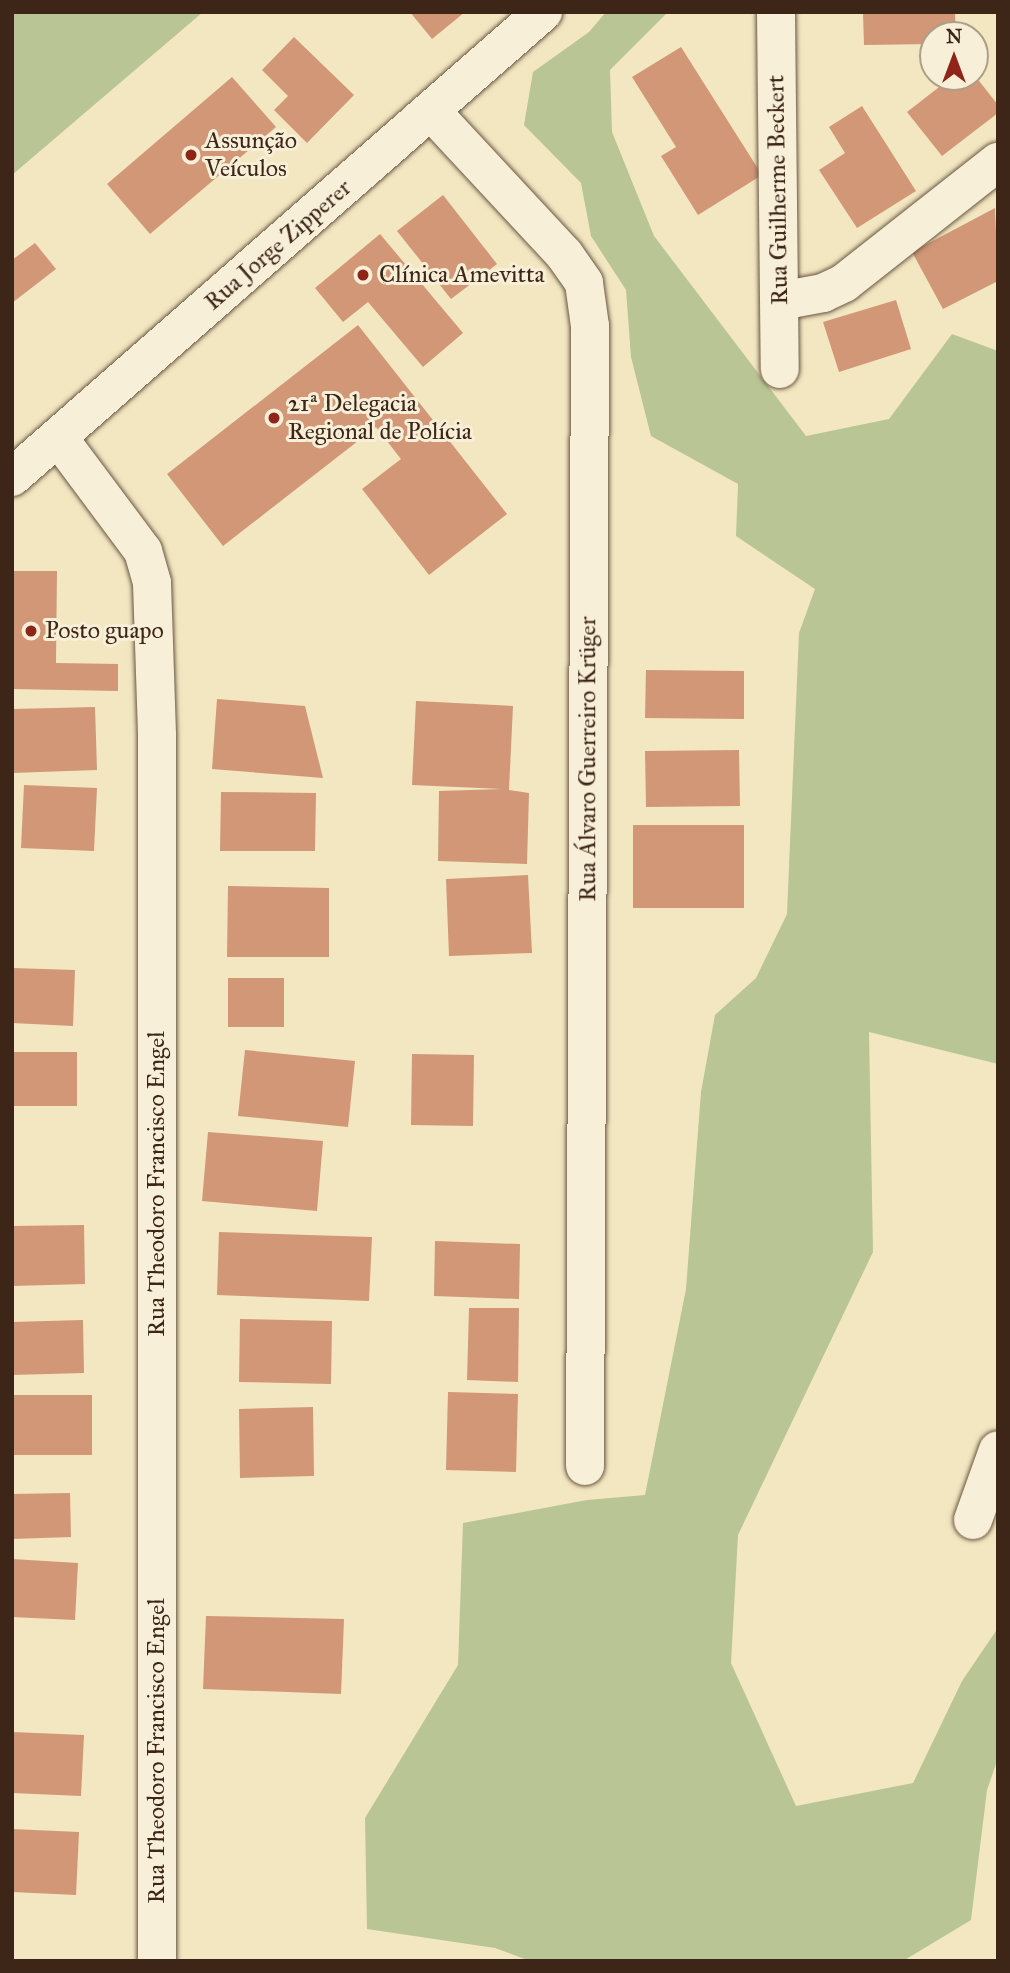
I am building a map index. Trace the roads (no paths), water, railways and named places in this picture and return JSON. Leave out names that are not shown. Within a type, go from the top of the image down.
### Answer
[{"type":"street","name":"Rua Jorge Zipperer","points":[[12,477],[543,12]]},
{"type":"street","name":"Rua Guilherme Beckert","points":[[775,12],[780,369]]},
{"type":"street","name":"Rua Álvaro Guerreiro Krüger","points":[[431,111],[564,254],[584,283],[590,326],[585,1466]]},
{"type":"street","points":[[780,301],[824,293],[844,283],[998,162]]},
{"type":"street","name":"Rua Theodoro Francisco Engel","points":[[58,437],[143,551],[152,583],[157,736],[157,1961]]},
{"type":"street","points":[[972,1520],[998,1451]]},
{"type":"place","name":"Assunção Veículos","points":[[191,155]]},
{"type":"place","name":"Clínica Amevitta","points":[[363,275]]},
{"type":"place","name":"21ª Delegacia Regional de Polícia","points":[[274,418]]},
{"type":"place","name":"Posto guapo","points":[[31,631]]}]
